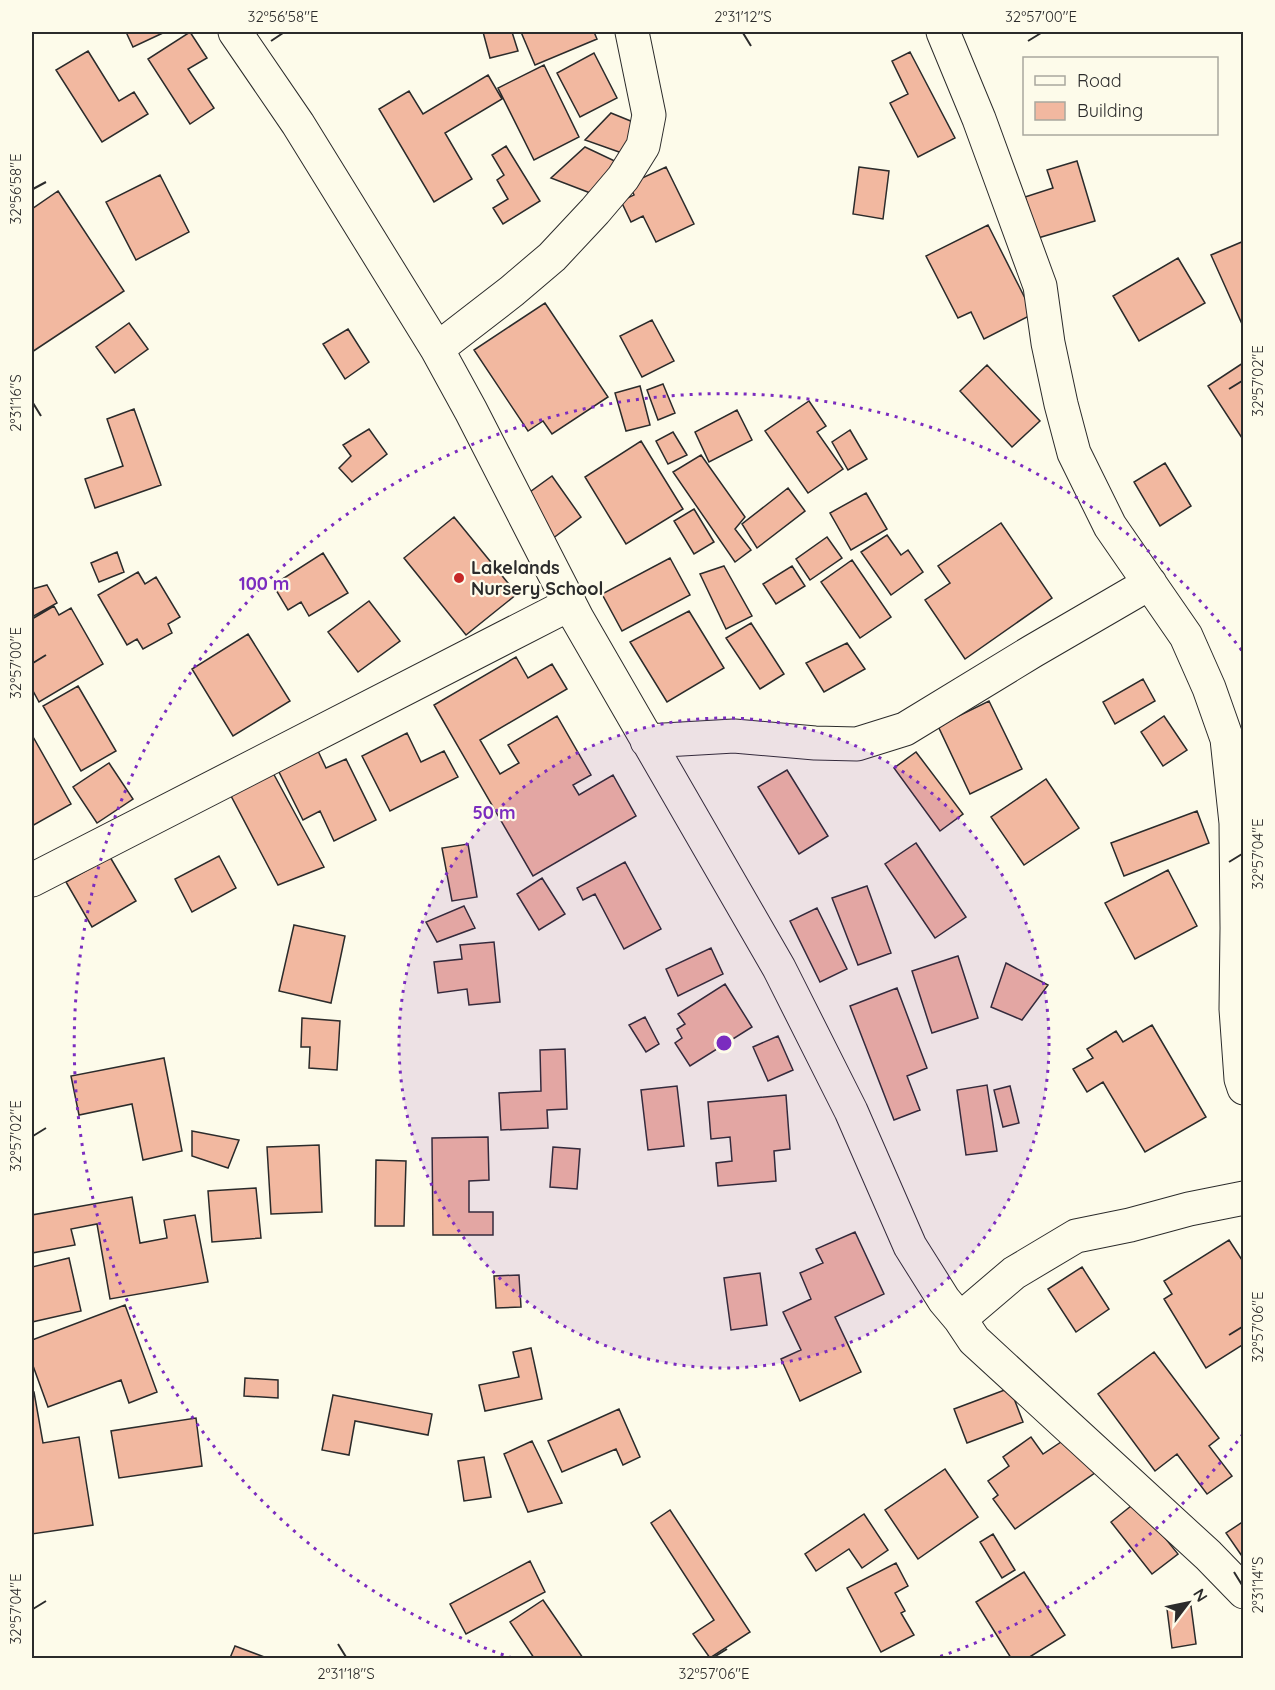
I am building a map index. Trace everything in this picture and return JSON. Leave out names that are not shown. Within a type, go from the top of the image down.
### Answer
[{"type":"street","points":[[236,32],[298,124],[436,349],[471,411],[570,604],[779,968],[851,1111],[910,1246],[944,1300],[974,1340],[1208,1555],[1244,1592]]},
{"type":"street","points":[[436,349],[552,257],[623,178],[643,146],[649,115],[632,32]]},
{"type":"street","points":[[943,32],[979,119],[1040,286],[1048,343],[1074,453],[1110,526],[1186,636],[1209,688],[1227,739],[1236,823],[1236,1009],[1241,1079],[1244,1088]]},
{"type":"street","points":[[647,741],[734,736],[856,744],[905,729],[1150,583]]},
{"type":"street","points":[[32,880],[570,604]]},
{"type":"street","points":[[960,1319],[1014,1273],[1076,1236],[1244,1198]]},
{"type":"building","points":[[126,32],[165,32],[133,47]]},
{"type":"building","points":[[190,32],[207,58],[188,69],[214,108],[190,124],[148,59]]},
{"type":"building","points":[[483,32],[512,32],[518,51],[490,58]]},
{"type":"building","points":[[521,32],[594,32],[597,39],[535,65]]},
{"type":"building","points":[[88,51],[119,101],[134,92],[148,114],[102,142],[56,70]]},
{"type":"building","points":[[910,52],[955,138],[918,157],[890,103],[908,94],[892,61]]},
{"type":"building","points":[[594,53],[617,98],[580,117],[557,73]]},
{"type":"building","points":[[544,65],[579,137],[534,160],[498,88]]},
{"type":"building","points":[[488,75],[502,99],[445,133],[472,179],[434,202],[379,109],[409,91],[423,114]]},
{"type":"building","points":[[611,113],[638,124],[622,153],[585,140]]},
{"type":"building","points":[[506,146],[540,201],[503,224],[493,208],[508,199],[497,180],[504,175],[492,155]]},
{"type":"building","points":[[585,147],[621,164],[593,194],[551,178]]},
{"type":"building","points":[[1077,161],[1095,221],[1038,238],[1025,197],[1053,188],[1047,170]]},
{"type":"building","points":[[666,167],[694,224],[656,242],[643,216],[631,222],[621,201],[634,195],[629,184]]},
{"type":"building","points":[[859,167],[889,171],[883,219],[853,214]]},
{"type":"building","points":[[160,175],[189,232],[136,260],[106,202]]},
{"type":"building","points":[[58,191],[124,291],[32,352],[32,209]]},
{"type":"building","points":[[988,225],[1033,314],[984,339],[971,312],[958,318],[926,256]]},
{"type":"building","points":[[1244,241],[1244,323],[1242,324],[1211,255]]},
{"type":"building","points":[[1178,258],[1205,303],[1139,341],[1113,296]]},
{"type":"building","points":[[545,303],[608,397],[552,434],[543,421],[528,431],[474,350]]},
{"type":"building","points":[[652,320],[674,361],[642,377],[620,336]]},
{"type":"building","points":[[129,323],[148,349],[115,373],[96,347]]},
{"type":"building","points":[[348,329],[369,362],[345,379],[323,344]]},
{"type":"building","points":[[1243,363],[1244,437],[1242,438],[1208,386]]},
{"type":"building","points":[[987,365],[1040,421],[1012,447],[960,391]]},
{"type":"building","points":[[663,384],[675,413],[658,420],[647,390]]},
{"type":"building","points":[[640,386],[650,425],[626,431],[615,393]]},
{"type":"building","points":[[809,401],[826,426],[817,432],[843,469],[808,493],[765,431]]},
{"type":"building","points":[[134,409],[161,485],[95,508],[85,479],[123,466],[107,419]]},
{"type":"building","points":[[737,410],[752,440],[709,462],[695,432]]},
{"type":"building","points":[[369,429],[387,454],[352,482],[339,468],[351,456],[343,445]]},
{"type":"building","points":[[850,430],[867,459],[848,470],[832,442]]},
{"type":"building","points":[[673,432],[687,455],[668,464],[656,441]]},
{"type":"building","points":[[641,441],[683,509],[626,544],[585,477]]},
{"type":"building","points":[[701,455],[745,517],[735,529],[751,550],[735,562],[673,472]]},
{"type":"building","points":[[1165,463],[1191,506],[1160,526],[1134,482]]},
{"type":"building","points":[[552,476],[581,517],[552,539],[523,497]]},
{"type":"building","points":[[788,488],[805,511],[757,548],[742,524]]},
{"type":"building","points":[[866,493],[887,529],[851,550],[830,513]]},
{"type":"building","points":[[694,509],[714,542],[694,554],[674,521]]},
{"type":"building","points":[[454,517],[517,594],[466,635],[404,558]]},
{"type":"building","points":[[1001,523],[1052,598],[965,659],[925,600],[950,583],[938,566]]},
{"type":"building","points":[[887,535],[901,555],[908,550],[923,572],[891,595],[861,552]]},
{"type":"building","points":[[827,537],[842,558],[810,580],[796,559]]},
{"type":"building","points":[[117,552],[124,572],[99,582],[91,563]]},
{"type":"building","points":[[323,553],[348,593],[309,616],[301,602],[288,610],[273,585]]},
{"type":"building","points":[[670,558],[690,595],[622,631],[602,594]]},
{"type":"building","points":[[852,560],[891,617],[860,638],[821,582]]},
{"type":"building","points":[[724,566],[752,616],[726,629],[700,574]]},
{"type":"building","points":[[792,566],[805,586],[776,604],[763,584]]},
{"type":"building","points":[[138,572],[145,584],[156,577],[180,617],[168,624],[172,633],[143,649],[137,639],[127,645],[98,595]]},
{"type":"building","points":[[47,585],[57,603],[32,617],[32,589]]},
{"type":"building","points":[[369,601],[400,641],[358,672],[328,632]]},
{"type":"building","points":[[54,606],[59,615],[71,608],[103,664],[39,702],[32,689],[32,619]]},
{"type":"building","points":[[689,611],[724,668],[667,702],[630,642]]},
{"type":"building","points":[[751,623],[784,674],[760,689],[726,638]]},
{"type":"building","points":[[248,634],[290,701],[233,736],[192,669]]},
{"type":"building","points":[[847,643],[865,669],[824,692],[806,663]]},
{"type":"building","points":[[516,657],[528,678],[552,664],[567,689],[480,740],[500,774],[519,763],[508,745],[557,716],[591,775],[573,785],[579,795],[613,775],[636,816],[533,876],[434,705]]},
{"type":"building","points":[[1143,679],[1155,701],[1115,724],[1103,702]]},
{"type":"building","points":[[78,686],[116,751],[81,771],[43,706]]},
{"type":"building","points":[[989,701],[1022,769],[970,794],[938,726]]},
{"type":"building","points":[[1164,716],[1187,750],[1163,766],[1141,732]]},
{"type":"building","points":[[407,733],[421,762],[444,751],[458,777],[390,811],[362,756]]},
{"type":"building","points":[[32,735],[71,804],[32,826]]},
{"type":"building","points":[[318,751],[326,768],[346,759],[376,820],[334,841],[320,811],[303,820],[278,770]]},
{"type":"building","points":[[916,752],[963,814],[940,831],[894,768]]},
{"type":"building","points":[[109,763],[133,799],[97,823],[73,787]]},
{"type":"building","points":[[787,770],[828,836],[799,854],[758,787]]},
{"type":"building","points":[[272,771],[324,867],[278,885],[230,794]]},
{"type":"building","points":[[1046,779],[1079,828],[1024,865],[991,817]]},
{"type":"building","points":[[1197,811],[1209,843],[1124,876],[1111,843]]},
{"type":"building","points":[[916,843],[966,917],[935,938],[885,864]]},
{"type":"building","points":[[468,844],[477,897],[452,901],[442,848]]},
{"type":"building","points":[[219,856],[236,888],[192,912],[175,879]]},
{"type":"building","points":[[110,857],[136,901],[92,927],[66,882]]},
{"type":"building","points":[[625,862],[661,929],[624,949],[595,894],[583,900],[577,888]]},
{"type":"building","points":[[1168,870],[1197,926],[1135,959],[1105,903]]},
{"type":"building","points":[[542,878],[565,914],[539,930],[517,894]]},
{"type":"building","points":[[867,886],[891,953],[858,965],[832,898]]},
{"type":"building","points":[[464,906],[475,928],[437,942],[426,922]]},
{"type":"building","points":[[817,908],[847,969],[820,982],[790,921]]},
{"type":"building","points":[[294,925],[345,936],[331,1003],[279,991]]},
{"type":"building","points":[[494,942],[500,1002],[469,1005],[467,989],[438,993],[434,962],[462,959],[460,945]]},
{"type":"building","points":[[711,948],[723,974],[678,996],[666,969]]},
{"type":"building","points":[[958,956],[978,1018],[932,1033],[912,971]]},
{"type":"building","points":[[1006,963],[1048,985],[1022,1020],[991,1007]]},
{"type":"building","points":[[725,984],[752,1027],[690,1066],[675,1043],[682,1038],[677,1029],[685,1024],[678,1014]]},
{"type":"building","points":[[897,988],[927,1068],[907,1076],[920,1110],[894,1120],[850,1006]]},
{"type":"building","points":[[645,1017],[659,1044],[646,1052],[629,1025]]},
{"type":"building","points":[[302,1018],[340,1021],[337,1070],[309,1068],[310,1047],[301,1047]]},
{"type":"building","points":[[1152,1025],[1206,1117],[1145,1152],[1103,1082],[1087,1092],[1073,1069],[1093,1058],[1087,1049],[1116,1031],[1123,1042]]},
{"type":"building","points":[[778,1036],[793,1070],[768,1081],[753,1047]]},
{"type":"building","points":[[565,1049],[567,1109],[547,1110],[548,1128],[501,1130],[499,1093],[541,1091],[540,1050]]},
{"type":"building","points":[[164,1058],[182,1151],[143,1160],[132,1104],[79,1115],[71,1076]]},
{"type":"building","points":[[987,1085],[997,1151],[966,1155],[957,1090]]},
{"type":"building","points":[[677,1086],[684,1146],[648,1150],[641,1090]]},
{"type":"building","points":[[1010,1086],[1019,1123],[1003,1127],[994,1090]]},
{"type":"building","points":[[786,1095],[790,1149],[774,1151],[776,1181],[718,1186],[716,1163],[732,1161],[730,1137],[711,1139],[708,1102]]},
{"type":"building","points":[[192,1131],[239,1140],[228,1168],[192,1156]]},
{"type":"building","points":[[488,1137],[489,1180],[469,1181],[469,1212],[493,1212],[493,1235],[433,1235],[432,1138]]},
{"type":"building","points":[[319,1145],[322,1212],[271,1214],[267,1147]]},
{"type":"building","points":[[553,1147],[580,1149],[577,1189],[550,1187]]},
{"type":"building","points":[[376,1160],[406,1161],[404,1226],[375,1226]]},
{"type":"building","points":[[256,1188],[261,1238],[212,1242],[208,1191]]},
{"type":"building","points":[[132,1197],[140,1243],[167,1238],[164,1220],[195,1215],[208,1282],[110,1299],[97,1224],[71,1229],[75,1245],[32,1253],[32,1215]]},
{"type":"building","points":[[855,1232],[884,1294],[835,1317],[861,1372],[800,1401],[781,1359],[801,1350],[783,1312],[811,1299],[800,1273],[823,1263],[816,1249]]},
{"type":"building","points":[[1229,1240],[1244,1263],[1242,1330],[1244,1344],[1206,1368],[1164,1299],[1172,1294],[1164,1281]]},
{"type":"building","points":[[69,1258],[81,1311],[32,1322],[32,1267]]},
{"type":"building","points":[[1082,1267],[1109,1309],[1076,1332],[1048,1289]]},
{"type":"building","points":[[760,1273],[767,1325],[731,1330],[724,1278]]},
{"type":"building","points":[[519,1275],[521,1307],[496,1308],[494,1276]]},
{"type":"building","points":[[125,1305],[157,1392],[129,1403],[121,1380],[48,1407],[32,1363],[32,1340]]},
{"type":"building","points":[[531,1348],[542,1399],[485,1411],[479,1385],[519,1377],[513,1352]]},
{"type":"building","points":[[1154,1352],[1219,1438],[1209,1446],[1232,1476],[1207,1494],[1177,1454],[1155,1471],[1098,1394]]},
{"type":"building","points":[[245,1378],[278,1380],[278,1398],[244,1396]]},
{"type":"building","points":[[1010,1388],[1023,1422],[967,1443],[954,1409]]},
{"type":"building","points":[[32,1392],[34,1392],[43,1443],[79,1437],[93,1525],[32,1534]]},
{"type":"building","points":[[333,1395],[432,1414],[428,1435],[355,1421],[349,1455],[322,1450]]},
{"type":"building","points":[[619,1409],[640,1457],[623,1465],[616,1449],[562,1472],[548,1441]]},
{"type":"building","points":[[196,1418],[202,1466],[119,1478],[111,1431]]},
{"type":"building","points":[[1073,1434],[1099,1470],[1015,1529],[993,1499],[998,1495],[988,1481],[1009,1466],[1003,1457],[1031,1437],[1043,1454]]},
{"type":"building","points":[[532,1441],[562,1503],[528,1512],[504,1454]]},
{"type":"building","points":[[484,1457],[491,1497],[464,1501],[458,1461]]},
{"type":"building","points":[[945,1469],[978,1517],[918,1559],[885,1510]]},
{"type":"building","points":[[1136,1502],[1178,1554],[1152,1574],[1111,1522]]},
{"type":"building","points":[[670,1510],[750,1632],[710,1658],[693,1634],[714,1620],[651,1523]]},
{"type":"building","points":[[864,1514],[888,1550],[862,1568],[849,1549],[816,1571],[805,1554]]},
{"type":"building","points":[[1244,1521],[1244,1559],[1226,1533]]},
{"type":"building","points":[[993,1534],[1015,1570],[1002,1578],[980,1542]]},
{"type":"building","points":[[530,1561],[545,1592],[466,1634],[450,1604]]},
{"type":"building","points":[[896,1563],[908,1586],[895,1593],[905,1611],[901,1613],[914,1635],[881,1652],[847,1588]]},
{"type":"building","points":[[1024,1572],[1065,1635],[1028,1658],[1011,1658],[976,1602]]},
{"type":"building","points":[[543,1600],[583,1658],[534,1658],[510,1622]]},
{"type":"building","points":[[1191,1606],[1196,1644],[1172,1648],[1167,1609]]},
{"type":"building","points":[[235,1646],[267,1658],[230,1658]]},
{"type":"place","name":"Lakelands Nursery School","points":[[459,578]]}]
